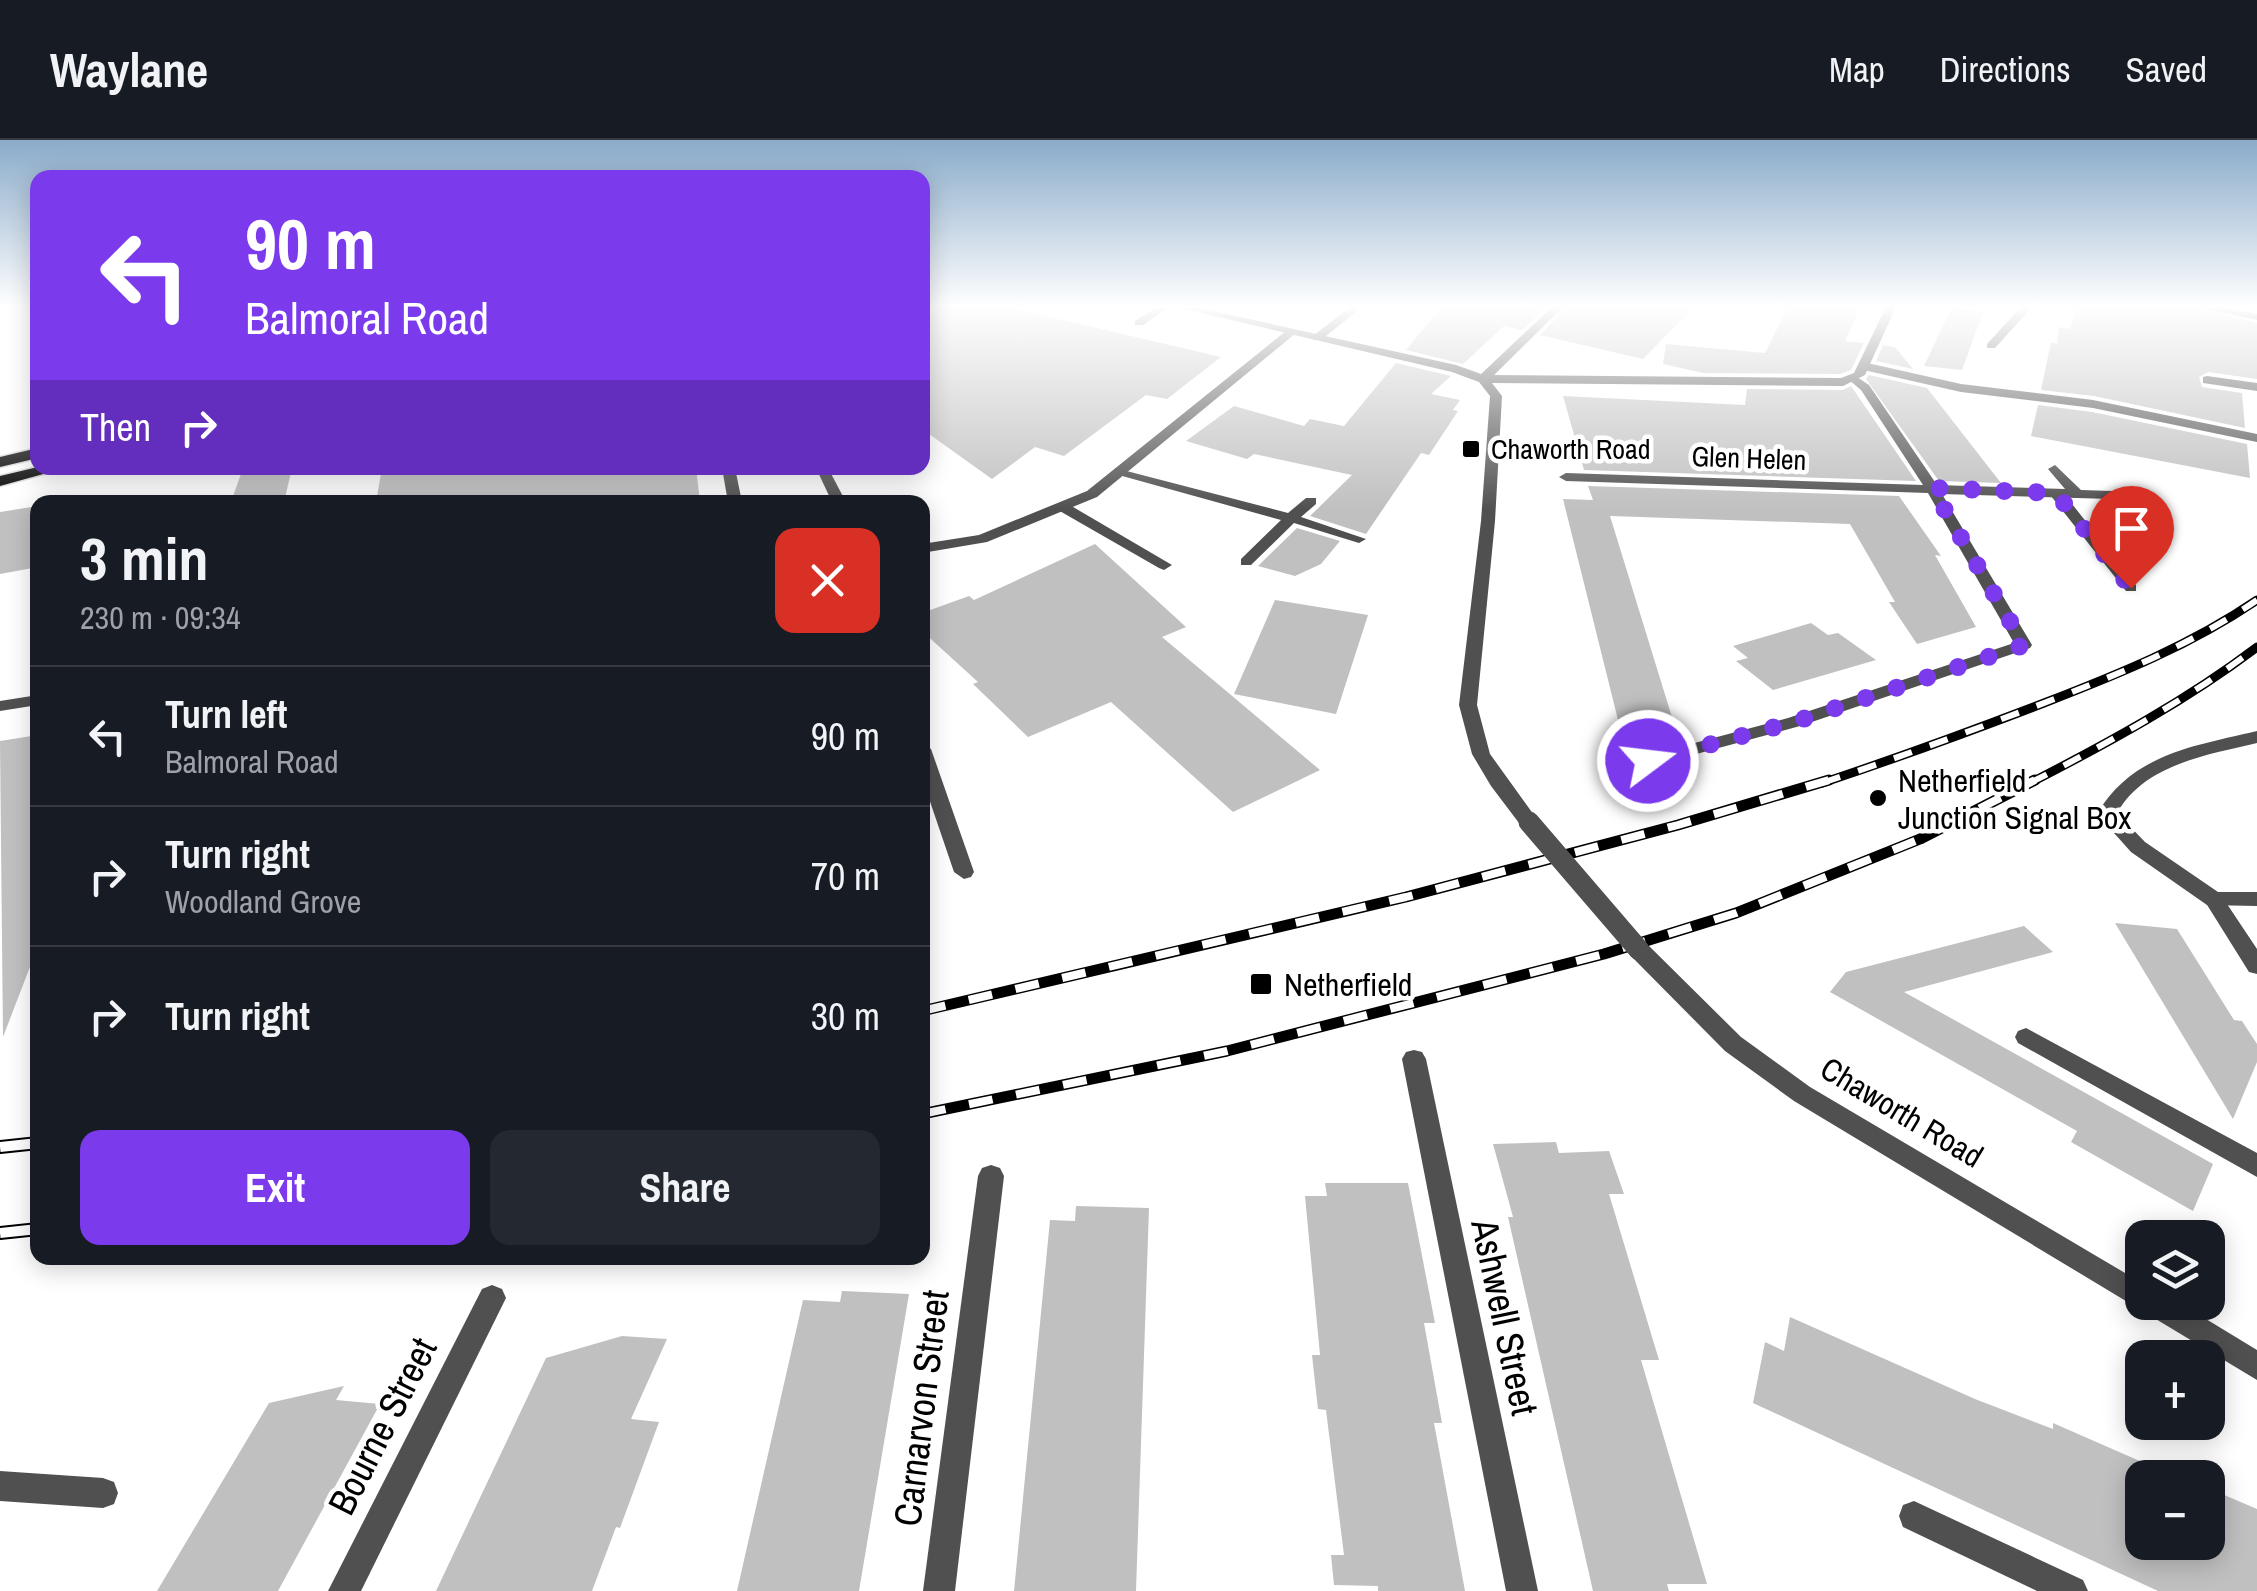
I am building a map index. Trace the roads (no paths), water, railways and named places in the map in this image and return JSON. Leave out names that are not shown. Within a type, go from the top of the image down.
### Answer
[{"type":"main road","points":[[0,462],[30,454]]},
{"type":"main road","points":[[0,480],[30,474]]},
{"type":"street","points":[[930,548],[982,539],[1092,494],[1239,375]]},
{"type":"street","points":[[1471,375],[1483,379],[1805,384],[1847,375]]},
{"type":"street","points":[[1483,379],[1487,375]]},
{"type":"street","points":[[1648,761],[1794,722],[2024,645],[1860,375]]},
{"type":"street","points":[[1876,375],[2093,404],[2257,438]]},
{"type":"street","name":"Chaworth Road","points":[[1483,379],[1491,385],[1496,403],[1468,705],[1475,746],[1502,788],[1640,950],[1733,1044],[1802,1094],[2125,1287]]},
{"type":"street","points":[[2207,380],[2257,387]]},
{"type":"street","points":[[2055,469],[2077,494]]},
{"type":"street","points":[[1120,471],[1359,539]]},
{"type":"street","name":"Glen Helen","points":[[1566,476],[2112,495]]},
{"type":"street","points":[[2056,493],[2131,588]]},
{"type":"street","points":[[1246,562],[1311,500]]},
{"type":"street","points":[[1063,507],[1164,564]]},
{"type":"street","points":[[0,706],[30,701]]},
{"type":"street","points":[[2257,737],[2175,757],[2115,794],[2107,814],[2138,847],[2214,900],[2257,966]]},
{"type":"street","points":[[930,772],[964,872]]},
{"type":"street","points":[[2214,900],[2257,900]]},
{"type":"street","points":[[2026,1037],[2257,1166]]},
{"type":"street","name":"Ashwell Street","points":[[1414,1059],[1522,1591]]},
{"type":"street","name":"Carnarvon Street","points":[[939,1591],[991,1176]]},
{"type":"street","name":"Bourne Street","points":[[344,1591],[492,1298]]},
{"type":"street","points":[[2182,1320],[2257,1366]]},
{"type":"street","points":[[0,1486],[103,1493]]},
{"type":"street","points":[[1914,1516],[2072,1591]]},
{"type":"railway","points":[[1822,783],[2127,670],[2180,645],[2257,600]]},
{"type":"railway","points":[[2030,783],[2146,720],[2257,647]]},
{"type":"railway","points":[[930,1009],[1406,897],[1678,825],[1829,780]]},
{"type":"railway","points":[[930,1112],[1227,1051],[1604,954],[1736,913],[1920,839],[2035,780]]},
{"type":"railway","points":[[0,1147],[30,1144]]},
{"type":"railway","points":[[0,1233],[30,1230]]},
{"type":"place","name":"Chaworth Road","points":[[1471,449]]},
{"type":"place","name":"Netherfield Junction Signal Box","points":[[1878,798]]},
{"type":"place","name":"Netherfield","points":[[1261,984]]}]
